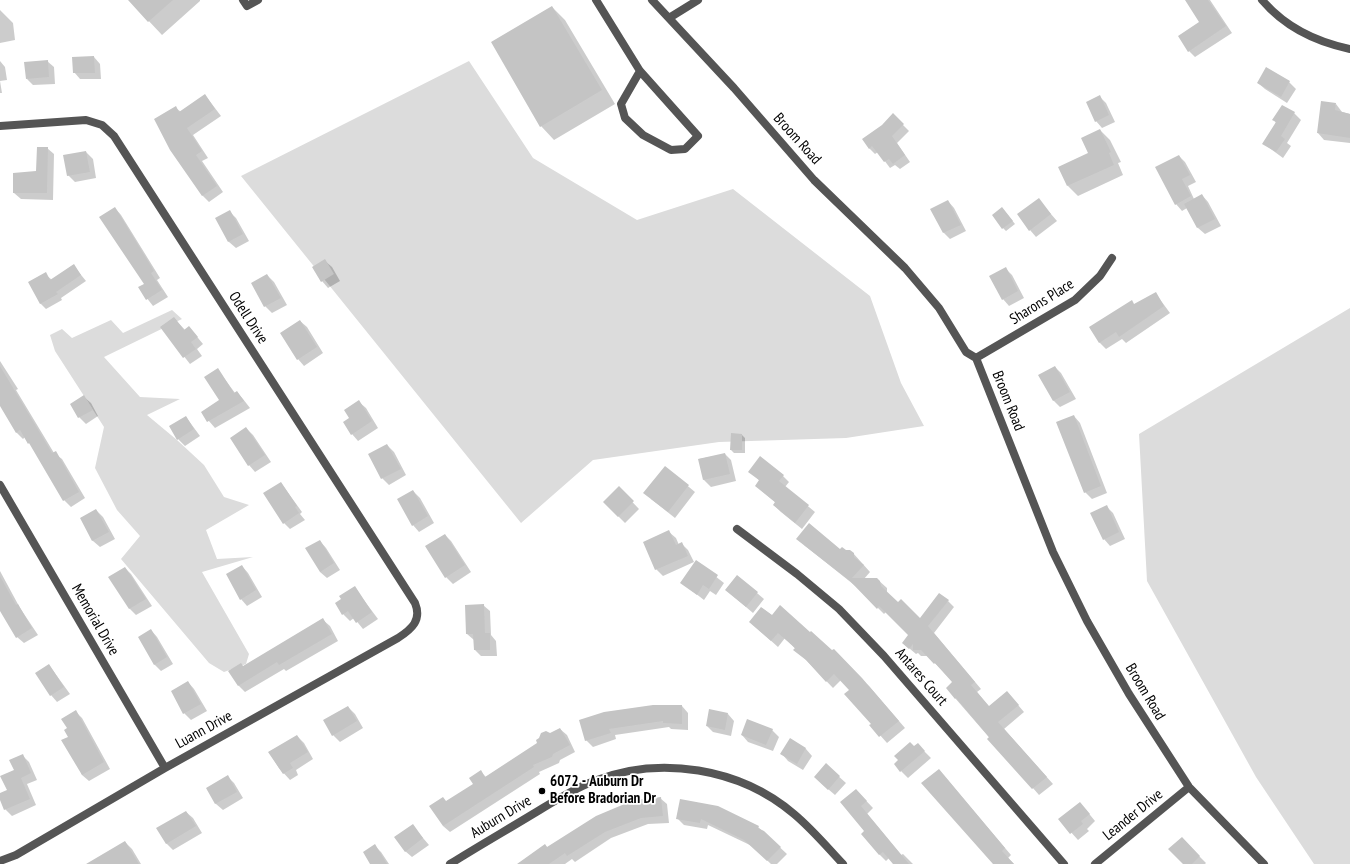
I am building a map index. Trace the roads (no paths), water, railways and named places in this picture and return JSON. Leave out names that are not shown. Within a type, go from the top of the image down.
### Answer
[{"type":"street","points":[[243,0],[247,6],[258,0]]},
{"type":"street","points":[[596,0],[640,71],[698,136],[685,149],[671,150],[642,136],[625,118],[621,104],[640,71]]},
{"type":"street","name":"Broom Road","points":[[652,0],[734,88],[814,180],[905,268],[939,308],[966,352],[976,358],[1025,485],[1056,559],[1087,621],[1129,694],[1189,787],[1264,864]]},
{"type":"street","points":[[669,18],[698,0]]},
{"type":"street","points":[[1262,0],[1282,19],[1300,32],[1328,44],[1350,49]]},
{"type":"street","name":"Odell Drive","points":[[0,126],[86,120],[102,125],[114,136],[415,603],[418,610],[418,618]]},
{"type":"street","name":"Sharons Place","points":[[976,358],[1075,300],[1100,276],[1112,258]]},
{"type":"street","name":"Memorial Drive","points":[[0,485],[165,768]]},
{"type":"street","name":"Antares Court","points":[[737,530],[797,574],[839,609],[884,656],[1064,864]]},
{"type":"street","name":"Luann Drive","points":[[0,861],[16,855],[165,768],[398,638],[409,631],[418,618]]},
{"type":"street","name":"Auburn Drive","points":[[450,864],[462,861],[576,789],[595,780],[626,772],[646,769],[682,768],[730,778],[768,795],[804,823],[843,864]]},
{"type":"street","name":"Leander Drive","points":[[1095,864],[1189,787]]},
{"type":"place","name":"6072 - Auburn Dr Before Bradorian Dr","points":[[542,791]]}]
